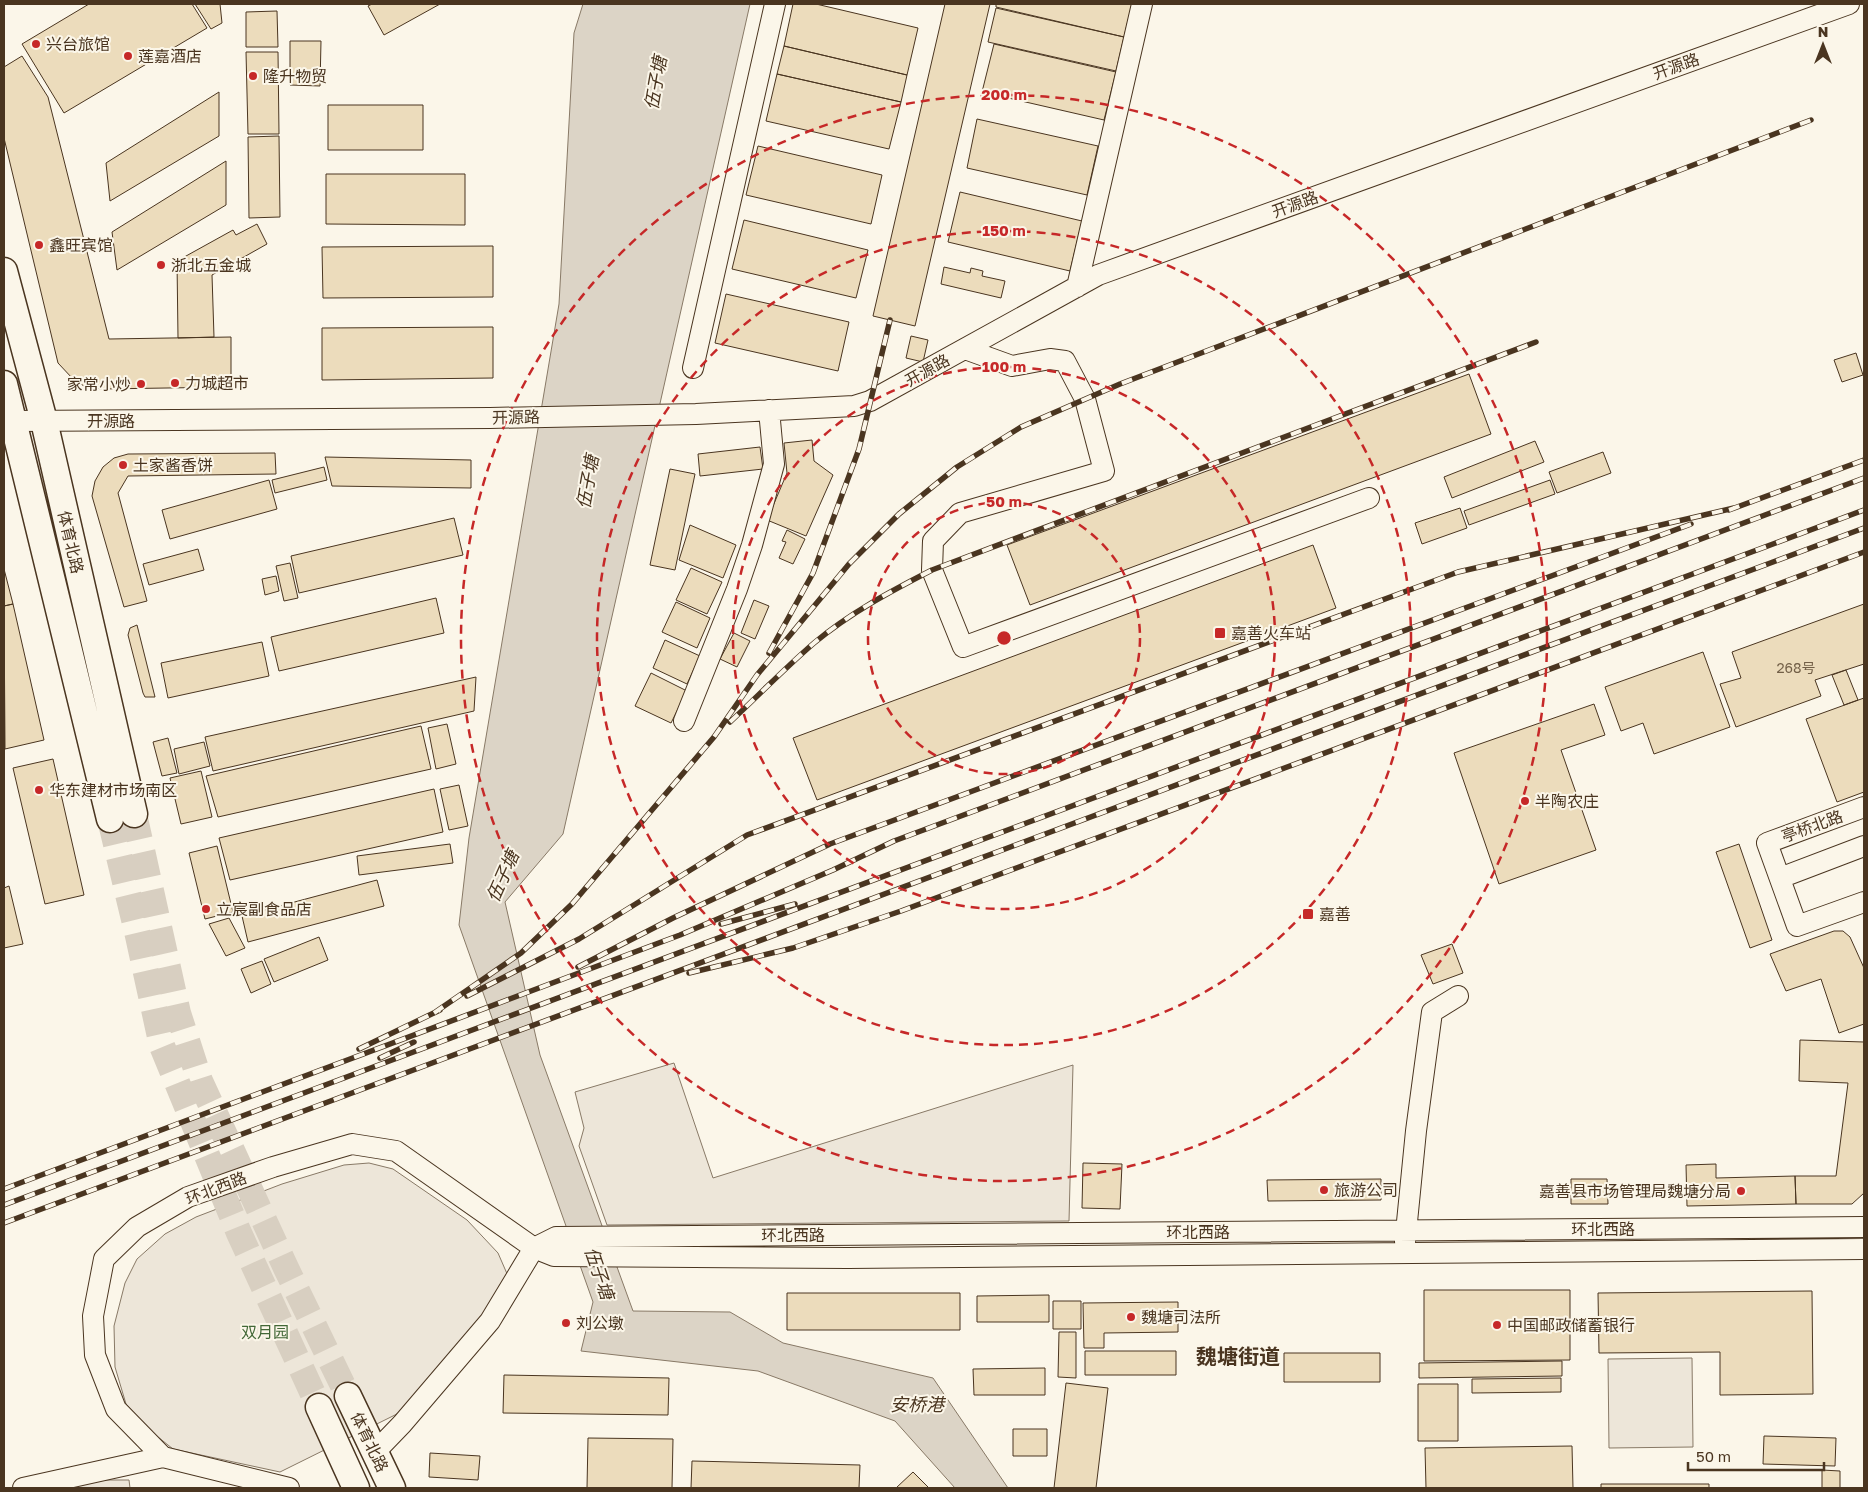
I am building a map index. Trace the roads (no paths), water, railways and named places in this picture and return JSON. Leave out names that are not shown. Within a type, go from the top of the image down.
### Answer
[{"type":"main road","name":"体育北路","points":[[4,271],[44,421],[122,816],[9,425],[4,384]]},
{"type":"main road","name":"体育北路","points":[[348,1396],[392,1488]]},
{"type":"main road","name":"体育北路","points":[[319,1408],[356,1488]]},
{"type":"street","points":[[693,368],[776,4]]},
{"type":"street","points":[[1077,287],[1142,4]]},
{"type":"street","name":"开源路","points":[[9,425],[44,421],[490,418],[696,414],[854,406],[870,401],[1098,275],[1849,4]]},
{"type":"street","points":[[965,349],[1012,366],[1050,359],[1066,361],[1085,399],[1104,471],[960,513],[933,541],[932,570],[963,647],[1369,498]]},
{"type":"street","points":[[684,722],[737,589],[772,473],[774,464],[769,410]]},
{"type":"street","name":"亭桥北路","points":[[1864,806],[1767,843],[1797,926],[1864,902]]},
{"type":"street","points":[[1780,878],[1864,846]]},
{"type":"street","points":[[1405,1252],[1405,1230],[1416,1131],[1432,1012],[1458,996]]},
{"type":"street","name":"环北西路","points":[[163,1457],[116,1409],[95,1355],[92,1316],[104,1259],[137,1227],[188,1197],[273,1167],[352,1144],[396,1151],[534,1248],[555,1247],[628,1236],[1864,1227]]},
{"type":"street","name":"环北西路","points":[[555,1247],[630,1257],[848,1258],[1864,1249]]},
{"type":"street","points":[[375,1452],[402,1424],[490,1320],[534,1248]]},
{"type":"street","points":[[23,1488],[163,1457],[289,1488]]},
{"type":"water","points":[[583,4],[750,4],[563,834],[505,902],[540,1055],[633,1311],[730,1312],[783,1343],[933,1378],[1008,1488],[955,1488],[895,1421],[758,1371],[581,1351],[593,1302],[459,925],[469,838],[559,304],[574,33]]},
{"type":"tunnel","points":[[134,814],[178,1013],[200,1081],[286,1268],[348,1396]]},
{"type":"tunnel","points":[[110,819],[162,1046],[239,1233],[319,1407]]},
{"type":"railway","points":[[434,1013],[521,953],[572,904],[714,737],[757,675],[849,564],[899,514],[957,467],[1021,427],[1120,384],[1811,120]]},
{"type":"railway","points":[[769,653],[813,573],[859,449],[890,320]]},
{"type":"railway","points":[[730,722],[793,662],[828,632],[871,603],[932,570],[1536,342]]},
{"type":"railway","points":[[1729,510],[1864,460]]},
{"type":"railway","points":[[4,1189],[680,935],[833,870],[894,841],[1864,478]]},
{"type":"railway","points":[[467,996],[579,939],[747,835],[1458,572],[1734,508]]},
{"type":"railway","points":[[4,1205],[1864,510]]},
{"type":"railway","points":[[578,967],[673,918],[830,844],[1691,524]]},
{"type":"railway","points":[[4,1223],[1864,528]]},
{"type":"railway","points":[[689,973],[793,948],[901,911],[1864,552]]},
{"type":"railway","points":[[721,924],[795,904]]},
{"type":"railway","points":[[359,1049],[440,1010]]},
{"type":"railway","points":[[380,1058],[414,1042]]},
{"type":"place","name":"兴台旅馆","points":[[36,44]]},
{"type":"place","name":"莲嘉酒店","points":[[128,56]]},
{"type":"place","name":"隆升物贸","points":[[253,76]]},
{"type":"place","name":"鑫旺宾馆","points":[[39,245]]},
{"type":"place","name":"浙北五金城","points":[[161,265]]},
{"type":"place","name":"力城超市","points":[[175,383]]},
{"type":"place","name":"家常小炒","points":[[141,384]]},
{"type":"place","name":"土家酱香饼","points":[[123,465]]},
{"type":"place","name":"嘉善火车站","points":[[1220,633]]},
{"type":"place","name":"华东建材市场南区","points":[[39,790]]},
{"type":"place","name":"半陶农庄","points":[[1525,801]]},
{"type":"place","name":"立宸副食品店","points":[[206,909]]},
{"type":"place","name":"嘉善","points":[[1308,914]]},
{"type":"place","name":"旅游公司","points":[[1324,1190]]},
{"type":"place","name":"嘉善县市场管理局魏塘分局","points":[[1741,1191]]},
{"type":"place","name":"魏塘司法所","points":[[1131,1317]]},
{"type":"place","name":"刘公墩","points":[[566,1323]]},
{"type":"place","name":"中国邮政储蓄银行","points":[[1497,1325]]},
{"type":"district","name":"魏塘街道","points":[[1238,1356]]},
{"type":"water label","name":"伍子塘","points":[[655,83]]},
{"type":"water label","name":"伍子塘","points":[[587,482]]},
{"type":"water label","name":"伍子塘","points":[[502,876]]},
{"type":"water label","name":"伍子塘","points":[[600,1273]]},
{"type":"water label","name":"安桥港","points":[[917,1404]]},
{"type":"park label","name":"双月园","points":[[265,1332]]}]
